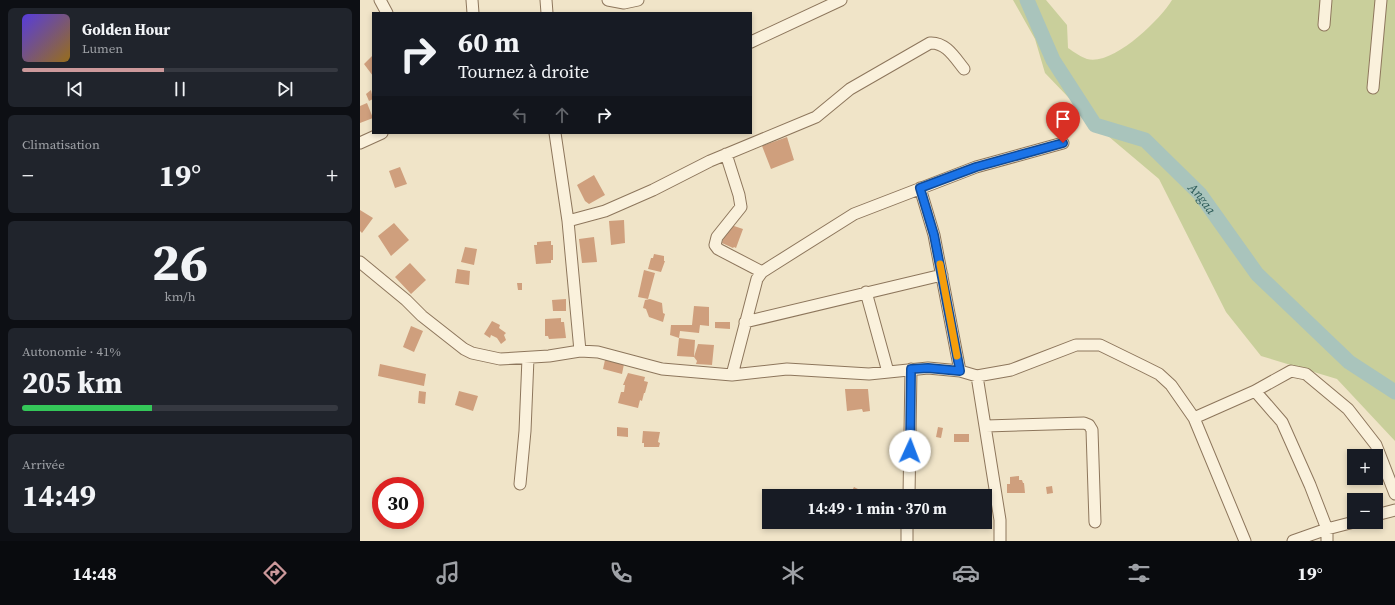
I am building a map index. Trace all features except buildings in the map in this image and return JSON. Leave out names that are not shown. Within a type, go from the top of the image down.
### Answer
[{"type":"street","points":[[380,0],[386,12]]},
{"type":"street","points":[[472,0],[473,12]]},
{"type":"street","points":[[546,0],[547,12]]},
{"type":"street","points":[[608,0],[624,3],[638,0]]},
{"type":"street","points":[[752,42],[841,0]]},
{"type":"street","points":[[1324,25],[1326,0]]},
{"type":"street","points":[[1373,88],[1381,0]]},
{"type":"street","points":[[568,221],[605,211],[653,190],[726,154],[816,117],[850,89],[930,43],[936,43],[944,46],[964,69]]},
{"type":"street","points":[[360,143],[380,134]]},
{"type":"street","points":[[555,134],[568,221],[580,351]]},
{"type":"street","points":[[732,375],[745,322],[758,279],[762,272],[791,252],[854,214],[976,167],[1063,143]]},
{"type":"street","points":[[726,154],[739,195],[741,207],[716,237],[715,245],[718,250],[762,272]]},
{"type":"street","points":[[920,188],[934,235],[960,371]]},
{"type":"street","points":[[360,262],[437,328],[464,349],[472,353],[500,359],[528,358],[580,351],[598,352],[662,370],[732,375],[763,370],[787,369],[869,374],[928,368],[960,371],[977,376],[1011,370],[1076,345],[1100,344],[1165,379],[1171,385],[1194,418],[1245,541]]},
{"type":"street","points":[[745,322],[942,275]]},
{"type":"street","points":[[866,292],[888,372]]},
{"type":"street","points":[[520,484],[525,431],[528,358]]},
{"type":"street","points":[[908,489],[911,369]]},
{"type":"street","points":[[1194,418],[1255,391],[1291,370],[1306,374],[1348,409],[1376,445],[1395,494]]},
{"type":"street","points":[[977,376],[1000,520],[1000,541]]},
{"type":"street","points":[[1255,391],[1282,422],[1310,485],[1326,529],[1327,541]]},
{"type":"street","points":[[986,426],[1084,423],[1090,425],[1092,430],[1095,522]]},
{"type":"street","points":[[1383,513],[1395,510]]},
{"type":"street","points":[[1293,541],[1326,529],[1347,524]]},
{"type":"street","points":[[907,541],[908,529]]},
{"type":"green space","points":[[1013,0],[1046,0],[1067,25],[1068,48],[1087,59],[1098,59],[1110,56],[1135,40],[1157,19],[1172,0],[1395,0],[1395,441],[1337,379],[1261,356],[1226,312],[1159,179],[1095,125],[1045,73],[1035,39]]},
{"type":"waterway","name":"Angaa","points":[[1027,0],[1053,60],[1095,125],[1145,140],[1200,194],[1257,274],[1349,362],[1395,392]]},
{"type":"slow traffic","points":[[940,264],[957,356]]},
{"type":"route","points":[[910,451],[911,369],[928,368],[960,371],[934,235],[920,188],[976,167],[1063,143]]}]
